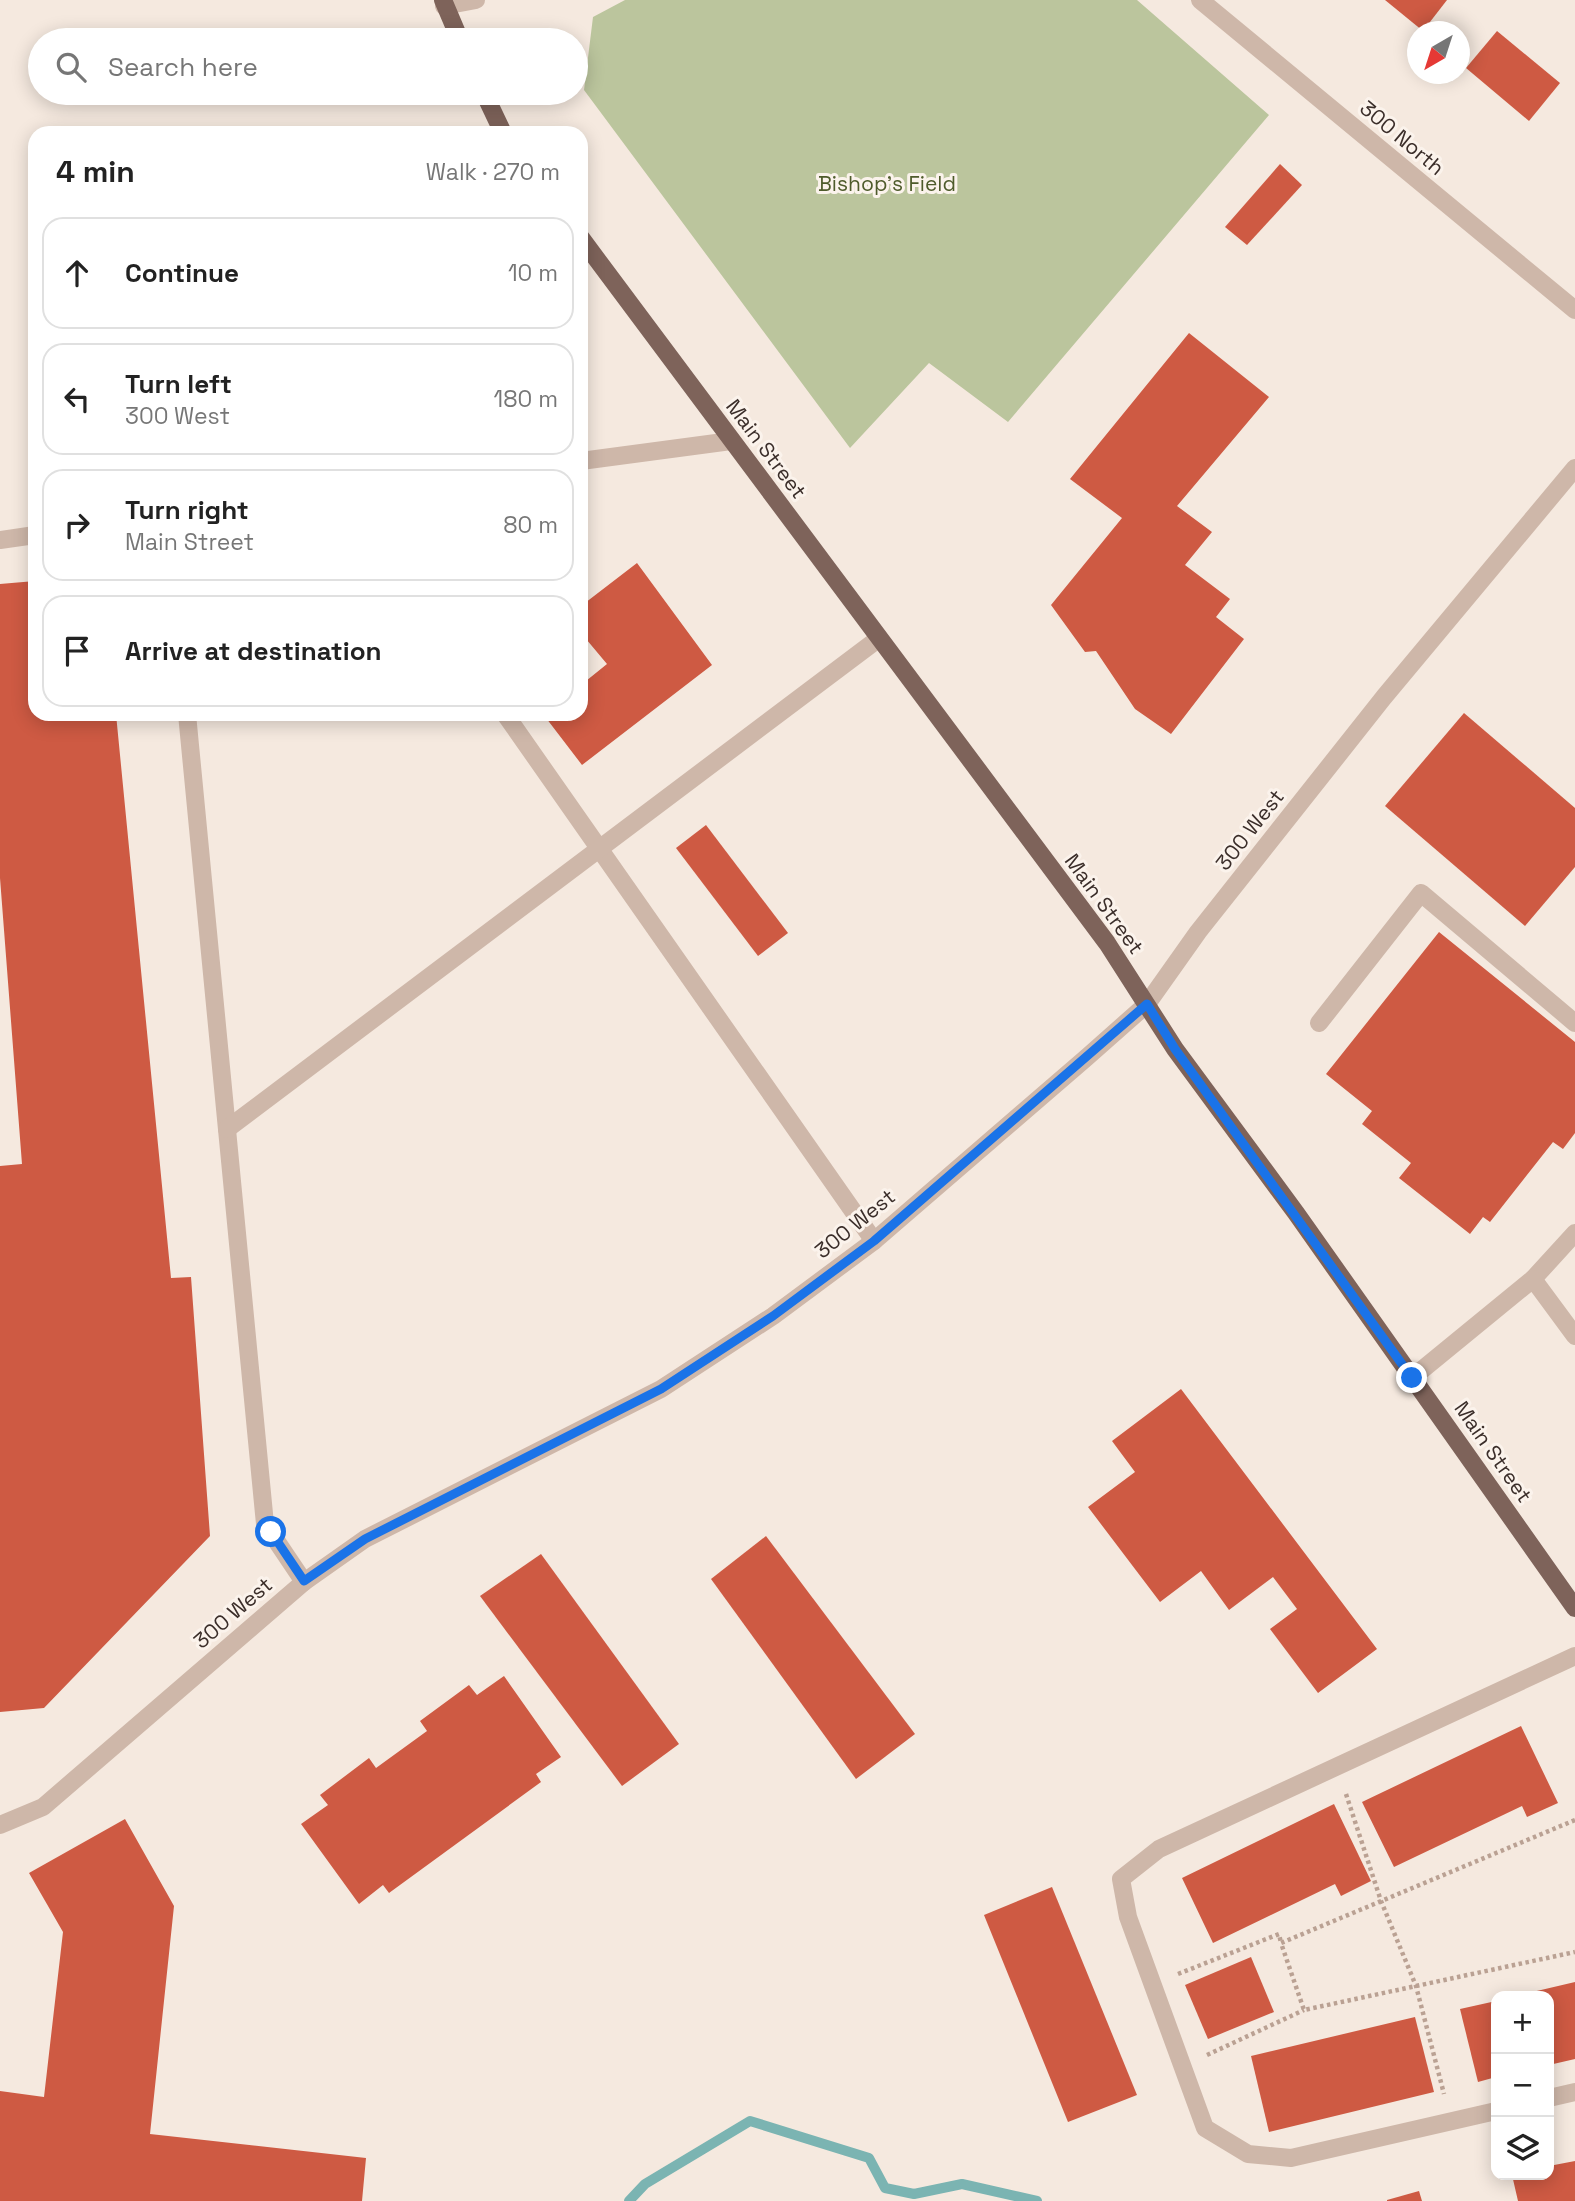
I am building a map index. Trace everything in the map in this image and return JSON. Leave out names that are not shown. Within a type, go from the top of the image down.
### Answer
[{"type":"main road","points":[[443,3],[454,28]]},
{"type":"main road","points":[[490,105],[500,126]]},
{"type":"main road","name":"Main Street","points":[[588,247],[1107,943],[1175,1049],[1575,1608]]},
{"type":"street","points":[[443,3],[476,0]]},
{"type":"street","name":"300 North","points":[[1200,0],[1575,310]]},
{"type":"street","points":[[588,460],[731,441]]},
{"type":"street","name":"300 West","points":[[0,1825],[43,1807],[304,1581],[365,1539],[661,1389],[773,1316],[874,1241],[1147,1004],[1198,932],[1376,708],[1575,468]]},
{"type":"street","points":[[0,540],[28,536]]},
{"type":"street","points":[[227,1129],[878,639]]},
{"type":"street","points":[[188,721],[265,1524],[304,1581]]},
{"type":"street","points":[[510,721],[874,1241]]},
{"type":"street","points":[[1319,1023],[1421,894],[1575,1023]]},
{"type":"street","points":[[1412,1378],[1533,1279],[1575,1233]]},
{"type":"street","points":[[1533,1279],[1575,1336]]},
{"type":"street","points":[[1491,2112],[1291,2158],[1248,2154],[1205,2128],[1128,1917],[1121,1878],[1159,1849],[1575,1656]]},
{"type":"street","points":[[1554,2097],[1575,2092]]},
{"type":"path","points":[[1336,1765],[1381,1901],[1416,1986],[1451,2122]]},
{"type":"path","points":[[1281,1943],[1575,1820]]},
{"type":"path","points":[[1153,1985],[1279,1934],[1304,2010]]},
{"type":"path","points":[[1182,2067],[1304,2010],[1575,1952]]},
{"type":"green space","name":"Bishop's Field","points":[[625,0],[1137,0],[1269,115],[1008,422],[929,363],[850,448],[588,95],[588,58],[593,17]]},
{"type":"building","points":[[1385,0],[1447,0],[1431,21],[1411,21]]},
{"type":"building","points":[[1497,31],[1560,83],[1529,121],[1470,71],[1470,63]]},
{"type":"building","points":[[1280,164],[1302,185],[1247,245],[1225,227]]},
{"type":"building","points":[[1189,333],[1269,397],[1177,506],[1212,532],[1185,565],[1230,599],[1216,617],[1244,639],[1171,734],[1135,709],[1096,651],[1085,652],[1051,605],[1122,518],[1070,479]]},
{"type":"building","points":[[637,563],[712,665],[582,765],[548,721],[588,721],[588,679],[607,664],[588,641],[588,601]]},
{"type":"building","points":[[28,582],[28,721],[117,721],[171,1278],[191,1277],[210,1536],[44,1708],[0,1712],[0,1166],[22,1164],[0,878],[0,584]]},
{"type":"building","points":[[1464,713],[1575,808],[1575,867],[1525,926],[1385,806]]},
{"type":"building","points":[[706,825],[788,933],[758,956],[676,848]]},
{"type":"building","points":[[1439,932],[1575,1042],[1575,1133],[1563,1149],[1553,1142],[1490,1222],[1483,1217],[1470,1234],[1399,1178],[1411,1163],[1362,1124],[1372,1111],[1326,1074]]},
{"type":"building","points":[[1181,1389],[1377,1649],[1318,1693],[1270,1629],[1297,1609],[1273,1577],[1229,1610],[1201,1571],[1160,1602],[1088,1507],[1135,1472],[1112,1441]]},
{"type":"building","points":[[766,1536],[915,1734],[856,1779],[711,1579]]},
{"type":"building","points":[[541,1554],[679,1744],[622,1786],[480,1596]]},
{"type":"building","points":[[504,1676],[561,1757],[536,1774],[541,1782],[389,1893],[383,1885],[359,1904],[301,1824],[328,1805],[320,1795],[369,1758],[376,1768],[427,1731],[420,1721],[469,1685],[477,1695]]},
{"type":"building","points":[[1521,1726],[1558,1803],[1527,1817],[1522,1806],[1394,1867],[1362,1802]]},
{"type":"building","points":[[1334,1804],[1371,1881],[1341,1896],[1335,1884],[1213,1943],[1182,1878]]},
{"type":"building","points":[[125,1819],[174,1906],[150,2134],[366,2158],[362,2201],[0,2201],[0,2091],[44,2097],[63,1932],[29,1873]]},
{"type":"building","points":[[1052,1887],[1137,2095],[1068,2122],[984,1915]]},
{"type":"building","points":[[1251,1957],[1274,2012],[1208,2039],[1185,1985]]},
{"type":"building","points":[[1575,1982],[1575,2059],[1554,2064],[1554,1991],[1537,1991]]},
{"type":"building","points":[[1491,2002],[1491,2078],[1478,2082],[1460,2009]]},
{"type":"building","points":[[1415,2017],[1434,2092],[1269,2132],[1251,2056]]},
{"type":"building","points":[[1575,2161],[1575,2201],[1518,2201],[1513,2180],[1554,2180],[1554,2165]]},
{"type":"building","points":[[1419,2191],[1422,2201],[1387,2201],[1387,2200]]},
{"type":"waterway","points":[[629,2201],[645,2184],[750,2121],[869,2158],[885,2188],[914,2194],[962,2184],[1037,2201]]},
{"type":"route","points":[[271,1532],[304,1581],[365,1539],[661,1389],[773,1316],[874,1241],[1147,1004],[1175,1049],[1296,1213],[1412,1378]]}]
